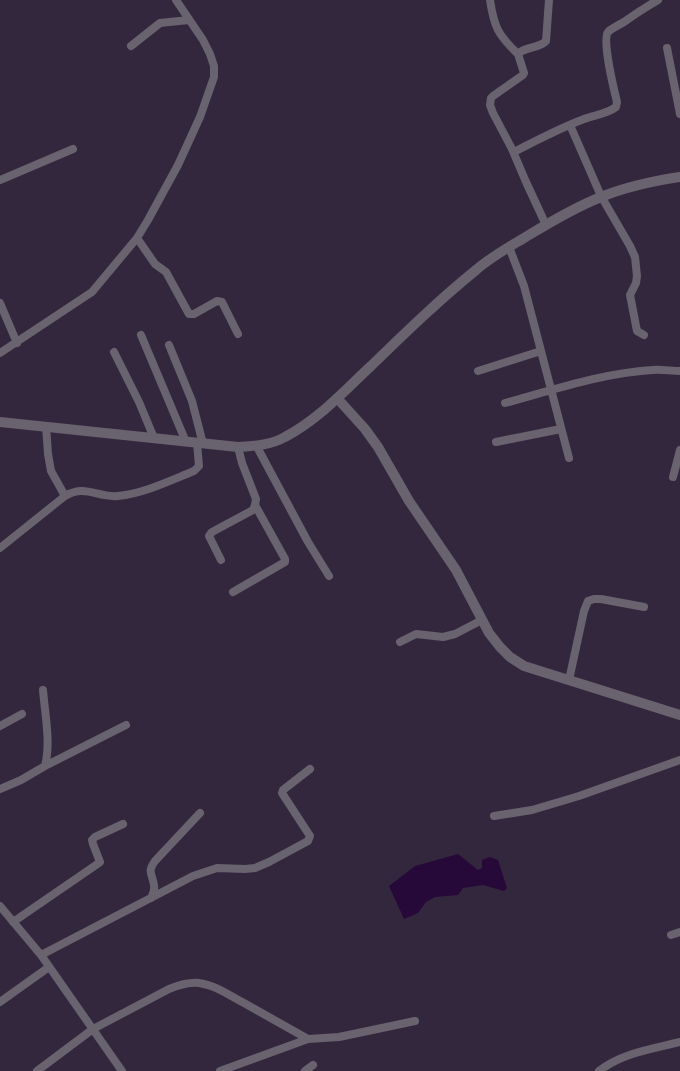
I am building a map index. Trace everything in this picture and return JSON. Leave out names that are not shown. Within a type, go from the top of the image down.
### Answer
[{"type":"street","points":[[1,350],[17,343],[92,292],[137,238],[178,165],[200,117],[214,77],[214,66],[203,40],[176,0]]},
{"type":"street","points":[[490,0],[495,25],[501,36],[518,54],[524,73],[490,98],[490,105],[514,152],[546,225]]},
{"type":"street","points":[[518,54],[523,50],[540,45],[546,41],[549,0]]},
{"type":"street","points":[[514,152],[547,135],[616,107],[617,102],[608,57],[606,37],[608,32],[615,27],[658,0]]},
{"type":"street","points":[[131,46],[160,23],[189,20]]},
{"type":"street","points":[[667,48],[680,114]]},
{"type":"street","points":[[570,125],[601,196],[635,257],[637,276],[636,283],[630,295],[637,331],[644,334]]},
{"type":"street","points":[[0,180],[73,149]]},
{"type":"street","points":[[0,422],[200,444],[238,447],[268,444],[284,438],[309,423],[424,314],[477,268],[509,247],[546,225],[601,196],[680,177]]},
{"type":"street","points":[[137,238],[155,264],[166,272],[189,314],[194,314],[217,301],[222,302],[238,334]]},
{"type":"street","points":[[509,247],[524,286],[568,458]]},
{"type":"street","points":[[0,303],[17,343]]},
{"type":"street","points":[[141,335],[186,442]]},
{"type":"street","points":[[0,548],[72,492],[82,490],[117,496],[148,490],[197,469],[199,466],[200,444],[192,401],[169,345]]},
{"type":"street","points":[[478,371],[541,351]]},
{"type":"street","points":[[114,352],[139,402],[154,438]]},
{"type":"street","points":[[506,403],[601,378],[637,371],[654,369],[680,371]]},
{"type":"street","points":[[337,398],[365,429],[378,447],[408,501],[456,570],[482,620],[496,642],[510,657],[524,666],[680,715]]},
{"type":"street","points":[[46,426],[51,471],[65,496]]},
{"type":"street","points":[[496,442],[561,429]]},
{"type":"street","points":[[256,446],[308,542],[329,576]]},
{"type":"street","points":[[233,592],[285,562],[285,558],[256,506],[256,499],[242,463],[238,447]]},
{"type":"street","points":[[673,477],[680,450]]},
{"type":"street","points":[[220,560],[209,536],[212,532],[253,510],[256,506]]},
{"type":"street","points":[[569,680],[584,611],[588,602],[594,599],[601,599],[644,607]]},
{"type":"street","points":[[400,642],[416,634],[443,637],[455,634],[482,620]]},
{"type":"street","points":[[44,690],[48,756],[45,766]]},
{"type":"street","points":[[0,726],[22,714]]},
{"type":"street","points":[[0,790],[126,725]]},
{"type":"street","points":[[494,816],[532,810],[579,796],[680,760]]},
{"type":"street","points":[[41,956],[206,871],[217,868],[255,868],[308,841],[310,836],[282,793],[283,790],[310,769]]},
{"type":"street","points":[[151,898],[154,890],[150,873],[151,867],[200,813]]},
{"type":"street","points":[[13,922],[96,866],[100,862],[92,840],[95,837],[123,824]]},
{"type":"street","points":[[0,906],[41,956],[122,1071]]},
{"type":"street","points":[[671,935],[680,932]]},
{"type":"street","points":[[0,1002],[49,967]]},
{"type":"street","points":[[37,1071],[93,1028],[180,985],[198,983],[207,984],[308,1039]]},
{"type":"street","points":[[220,1071],[308,1039],[339,1037],[415,1021]]},
{"type":"street","points":[[599,1071],[612,1062],[626,1056],[680,1042]]},
{"type":"street","points":[[304,1071],[313,1065]]},
{"type":"shaded area","points":[[458,854],[478,870],[482,868],[482,860],[490,857],[498,860],[507,888],[504,891],[483,885],[463,888],[458,895],[435,897],[426,902],[418,913],[404,919],[389,886],[415,866]]}]
